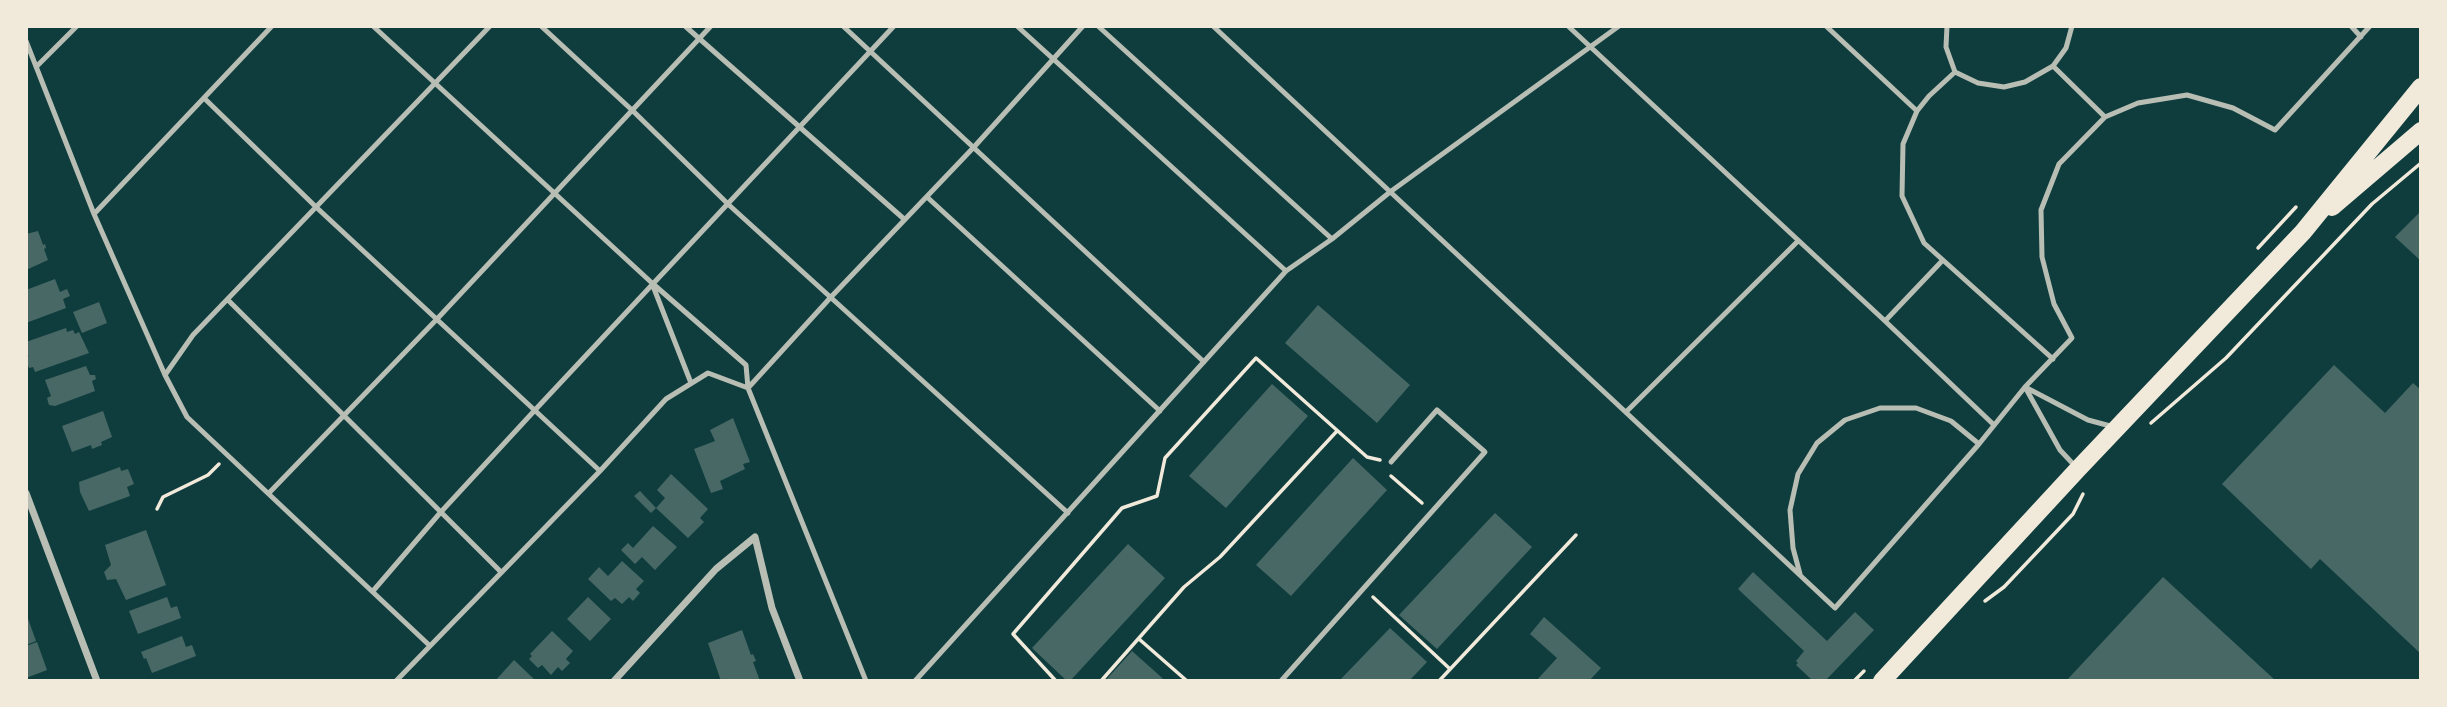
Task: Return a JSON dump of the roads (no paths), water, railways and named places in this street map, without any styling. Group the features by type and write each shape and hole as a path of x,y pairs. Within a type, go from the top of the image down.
{"main road":[{"path":"1882,681 2303,232 2421,87"},
{"path":"2303,232 2421,131"}],"street":[{"path":"26,493 97,681"},
{"path":"614,681 716,569 755,537 772,608 800,681"}],"lane":[{"path":"36,67 77,26"},
{"path":"94,214 272,26"},
{"path":"373,26 652,284 746,365 748,388 866,681"},
{"path":"165,375 193,335 490,26"},
{"path":"541,26 729,205 1068,513"},
{"path":"685,26 904,219"},
{"path":"269,493 437,319 710,26"},
{"path":"843,26 1204,362"},
{"path":"373,591 534,410 894,26"},
{"path":"1017,26 1286,271"},
{"path":"748,388 974,147 1083,26"},
{"path":"1098,26 1332,239"},
{"path":"1213,26 1835,608 1979,444 2025,387 2072,338 2054,304 2042,257 2041,210 2059,164 2105,117 2138,103 2186,95 2233,108 2276,130 2370,26"},
{"path":"1568,26 1994,425"},
{"path":"915,681 1286,271 1619,26"},
{"path":"1826,26 1917,111"},
{"path":"1947,26 1946,47 1955,72 1978,83 2004,87 2025,82 2053,66 2066,48 2072,26"},
{"path":"2351,26 2361,37"},
{"path":"26,41 94,214 165,375 187,417 429,645"},
{"path":"2053,66 2105,117"},
{"path":"1955,72 1917,111 1903,144 1902,196 1924,243 2053,359"},
{"path":"204,98 316,207 600,471"},
{"path":"927,197 1160,411"},
{"path":"1626,412 1798,241"},
{"path":"1885,321 1941,261"},
{"path":"652,284 691,383"},
{"path":"228,300 501,572"},
{"path":"396,681 600,471 666,399 708,373 748,388"},
{"path":"2025,387 2088,420 2117,428"},
{"path":"2025,387 2060,450 2078,470"},
{"path":"1801,577 1793,548 1790,510 1798,474 1816,443 1845,420 1880,408 1916,408 1951,421 1979,444"},
{"path":"1281,681 1485,452 1437,410 1391,462"}]}
